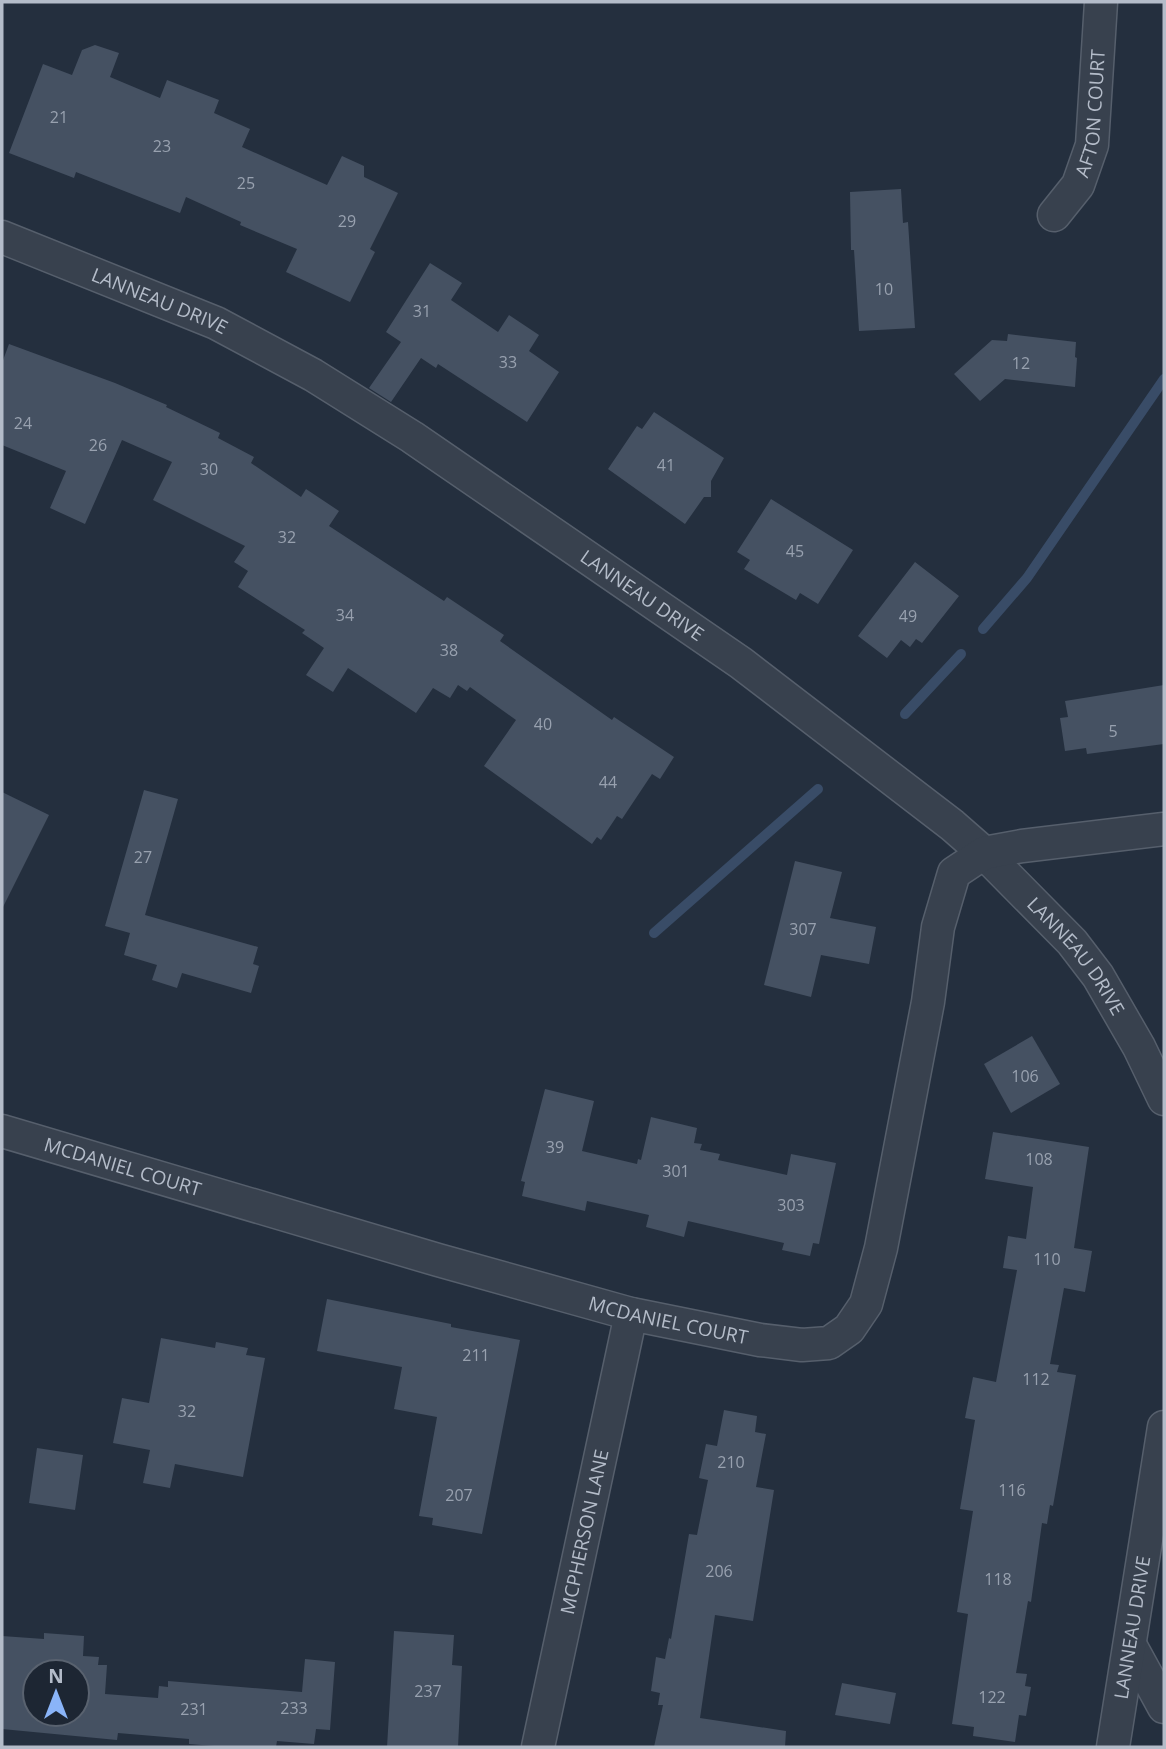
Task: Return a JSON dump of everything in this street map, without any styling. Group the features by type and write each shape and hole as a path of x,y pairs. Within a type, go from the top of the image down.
{"street":[{"name":"AFTON COURT","path":"1055,215 1078,185 1092,145 1101,2"},
{"name":"LANNEAU DRIVE","path":"2,237 216,323 313,375 412,438 740,663 952,825 984,853 1072,942 1098,976 1139,1047 1164,1099"},
{"path":"984,853 1164,829"},
{"name":"MCDANIEL COURT","path":"2,1131 631,1314 760,1340 802,1345 829,1343 849,1329 866,1304 881,1248 928,1002 939,927 954,873 984,853"},
{"name":"MCPHERSON LANE","path":"538,1747 631,1314"},
{"name":"LANNEAU DRIVE","path":"1113,1747 1164,1427"},
{"path":"1130,1645 1164,1707"}],"building":[{"path":"95,45 119,53 110,77 160,98 167,80 219,100 214,113 250,129 242,147 327,185 342,156 364,166 364,177 398,193 370,249 375,252 350,302 286,272 297,249 240,225 241,222 186,197 180,213 76,172 74,178 9,153 43,64 72,75 82,50"},
{"path":"901,189 903,223 908,222 915,328 859,331 854,250 851,250 850,192"},
{"path":"430,263 462,283 451,300 498,332 509,315 539,335 529,351 559,372 527,422 438,364 436,368 421,358 391,402 369,388 401,342 386,332"},
{"path":"1008,334 1076,342 1075,387 1005,379 980,401 954,374 992,340 1007,341"},
{"path":"9,344 167,405 166,407 220,433 218,438 254,457 251,463 301,497 306,489 339,511 329,526 444,601 447,597 504,635 500,641 612,720 614,717 674,757 660,779 652,774 622,819 617,816 601,840 597,837 592,844 484,766 516,720 470,687 467,691 458,685 450,698 433,688 416,713 348,668 333,692 306,675 324,648 302,633 305,630 238,587 248,571 234,562 245,546 153,500 172,462 122,440 85,524 50,508 66,471 2,445 2,363"},
{"path":"654,412 724,458 711,481 711,497 704,497 685,524 608,469 637,426 642,429"},
{"path":"771,499 853,550 818,604 800,593 796,600 744,569 750,560 737,552"},
{"path":"915,562 959,596 922,643 916,639 910,647 901,640 887,658 858,636"},
{"path":"1164,685 1164,744 1087,754 1086,748 1065,751 1060,718 1068,717 1065,701"},
{"path":"144,790 178,799 145,915 258,947 253,964 259,966 251,993 182,973 177,988 152,980 157,965 124,955 130,933 105,926"},
{"path":"2,792 49,815 2,909"},
{"path":"795,861 842,872 830,918 876,927 869,964 821,955 811,997 764,985"},
{"path":"1032,1036 1060,1084 1011,1113 984,1064"},
{"path":"545,1089 594,1101 582,1151 637,1164 638,1159 641,1160 651,1117 697,1128 694,1143 702,1144 700,1150 720,1154 718,1160 787,1175 791,1154 836,1163 819,1244 813,1243 810,1256 782,1250 784,1243 688,1221 684,1237 646,1227 649,1215 587,1201 585,1211 522,1196 525,1182 521,1181"},
{"path":"993,1132 1089,1147 1074,1248 1092,1251 1085,1292 1064,1288 1050,1364 1059,1365 1057,1372 1076,1375 1053,1506 1050,1505 1047,1524 1042,1523 1031,1602 1028,1601 1016,1673 1027,1674 1025,1686 1031,1687 1026,1716 1019,1715 1015,1742 973,1736 974,1727 952,1724 968,1614 957,1612 973,1511 960,1509 975,1420 965,1418 973,1377 996,1382 1017,1270 1003,1268 1008,1236 1026,1239 1033,1187 985,1179"},
{"path":"327,1299 520,1340 482,1534 432,1525 433,1518 419,1516 437,1417 394,1409 402,1367 317,1351"},
{"path":"161,1338 215,1348 216,1342 248,1348 246,1355 265,1358 243,1477 175,1464 170,1488 143,1483 150,1450 113,1443 122,1398 149,1403"},
{"path":"724,1410 757,1416 755,1432 766,1434 756,1487 774,1490 753,1621 715,1615 700,1718 786,1731 785,1747 654,1747 663,1705 658,1705 660,1693 651,1691 656,1657 665,1659 669,1638 671,1639 689,1534 697,1535 708,1480 699,1478 706,1444 717,1446"},
{"path":"37,1448 83,1455 75,1510 29,1503"},
{"path":"394,1631 454,1635 452,1665 462,1666 458,1747 387,1747"},
{"path":"44,1633 84,1636 83,1656 99,1657 98,1665 107,1665 105,1694 158,1698 159,1686 168,1687 168,1681 302,1692 305,1659 335,1662 330,1730 316,1729 314,1744 277,1741 276,1747 226,1747 189,1744 189,1739 118,1733 117,1740 2,1729 2,1636 44,1639"},
{"path":"842,1683 896,1693 890,1724 835,1715"}],"waterway":[{"path":"983,629 1027,578 1164,379"},
{"path":"905,714 961,654"},
{"path":"654,933 818,789"}]}
